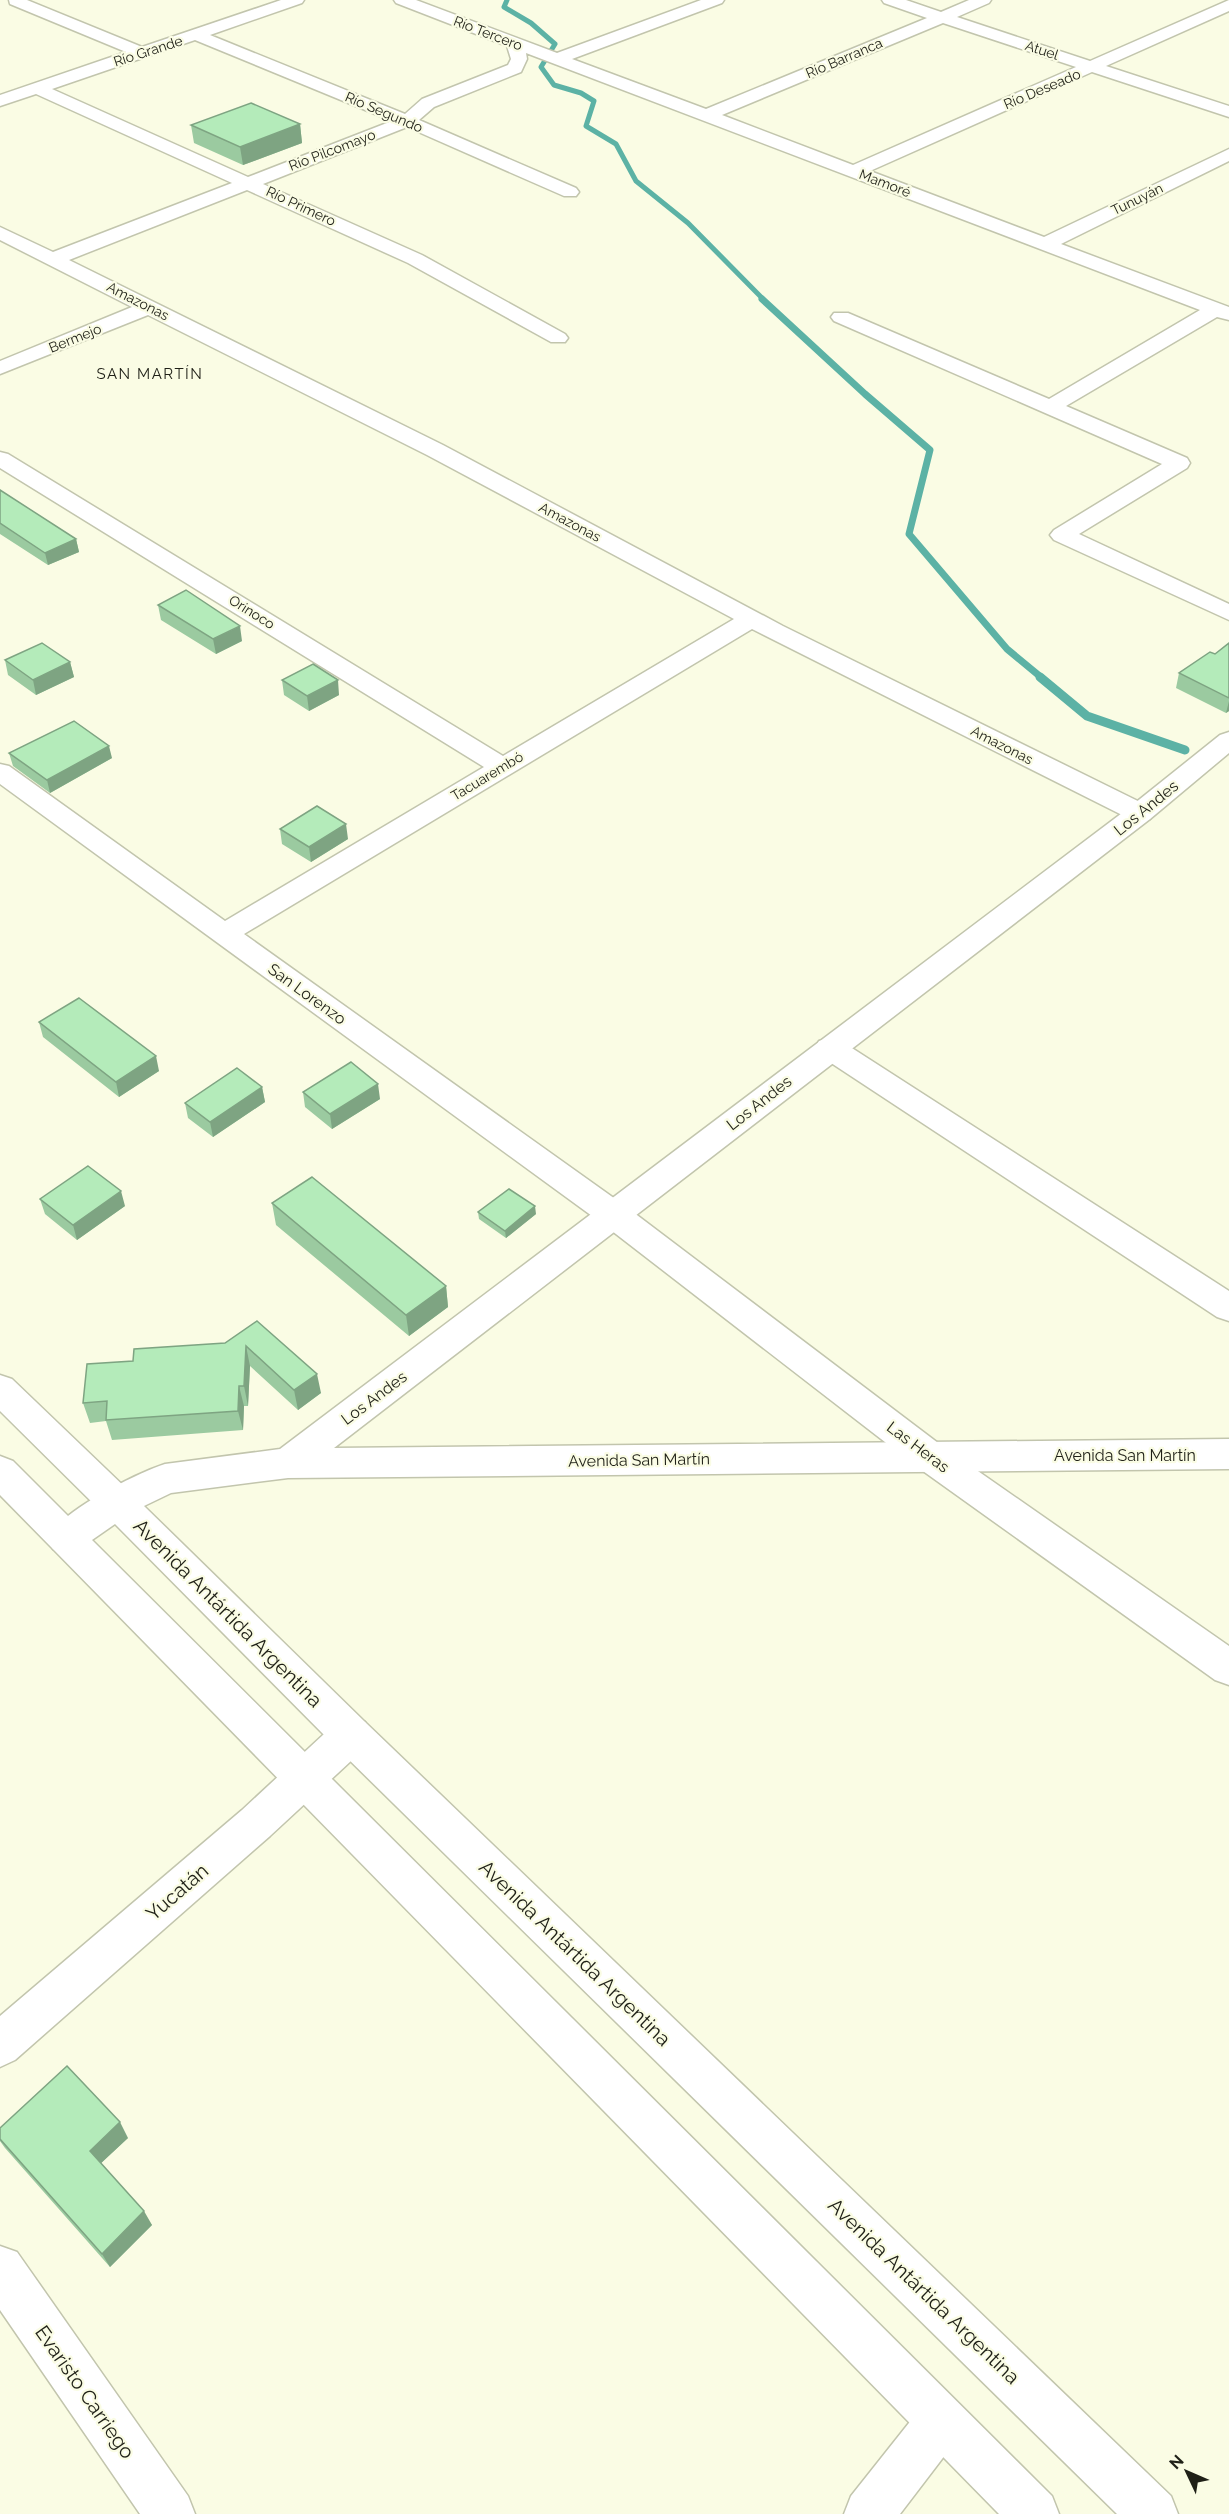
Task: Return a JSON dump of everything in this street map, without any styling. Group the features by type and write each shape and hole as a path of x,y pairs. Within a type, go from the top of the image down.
{"street":[{"name":"Río Grande","path":"0,101 296,0"},
{"name":"Río Tercero","path":"402,0 549,56"},
{"path":"549,56 716,0"},
{"name":"Atuel","path":"890,0 1229,112"},
{"name":"Río Barranca","path":"705,116 983,0"},
{"path":"16,1 142,53"},
{"name":"Río Deseado","path":"855,171 1093,67 1229,4"},
{"name":"Río Segundo","path":"197,35 407,121 570,192"},
{"name":"Río Pilcomayo","path":"53,259 407,121 428,103 514,68 519,58 515,43"},
{"name":"Mamoré","path":"549,56 1222,312"},
{"name":"Río Primero","path":"36,88 414,259 558,338"},
{"name":"Tunuyán","path":"1045,244 1229,154"},
{"name":"Amazonas","path":"0,233 435,450 751,619 1140,813"},
{"name":"Bermejo","path":"0,368 149,307"},
{"path":"1050,407 1222,312"},
{"path":"841,317 1179,463 1062,535 1229,613"},
{"name":"Orinoco","path":"0,459 503,767"},
{"name":"Tacuarembó","path":"224,934 751,619"},
{"name":"Los Andes","path":"288,1463 1140,813 1229,740"},
{"name":"San Lorenzo","path":"3,778 614,1215"},
{"path":"831,1048 1229,1308"},
{"name":"Las Heras","path":"614,1215 929,1456 1229,1668"},
{"name":"Avenida Antártida Argentina","path":"0,1389 351,1735 1153,2514"},
{"name":"Avenida San Martín","path":"66,1538 117,1503 165,1479 288,1463 1229,1454"},
{"path":"0,1471 1034,2514"},
{"name":"Yucatán","path":"0,2045 248,1831 351,1735"},
{"name":"Evaristo Carriego","path":"0,2269 170,2514"},
{"path":"869,2514 941,2421"}],"building":[{"path":"251,103 300,124 240,147 191,125"},
{"path":"0,490 76,539 45,553 0,523"},
{"path":"186,590 240,626 213,639 158,605"},
{"path":"42,643 70,662 33,680 5,660"},
{"path":"1229,643 1229,698 1179,673 1210,652 1215,654"},
{"path":"313,664 338,680 307,696 282,680"},
{"path":"74,721 109,746 47,780 9,753"},
{"path":"317,806 346,824 309,847 280,829"},
{"path":"79,998 156,1056 116,1082 39,1022"},
{"path":"351,1062 378,1084 330,1114 303,1092"},
{"path":"237,1068 262,1087 210,1122 185,1103"},
{"path":"88,1166 121,1191 73,1225 40,1199"},
{"path":"312,1177 446,1286 406,1315 272,1203"},
{"path":"509,1189 535,1206 505,1231 478,1212"},
{"path":"257,1321 317,1374 294,1390 246,1346 244,1386 239,1386 238,1411 106,1420 107,1401 83,1403 87,1364 133,1361 134,1349 225,1343"},
{"path":"67,2066 120,2122 90,2151 144,2211 102,2254 0,2139 0,2128"}],"waterway":[{"path":"507,0 504,7 531,23 555,44 541,67 554,85 581,93 594,101 586,126 616,144 636,181 688,223 764,300"},
{"path":"762,299 865,394 930,450 909,534 1007,649 1042,678"},
{"path":"1040,677 1087,716 1185,750"}],"district":[{"name":"SAN MARTÍN","path":"150,374"}]}
